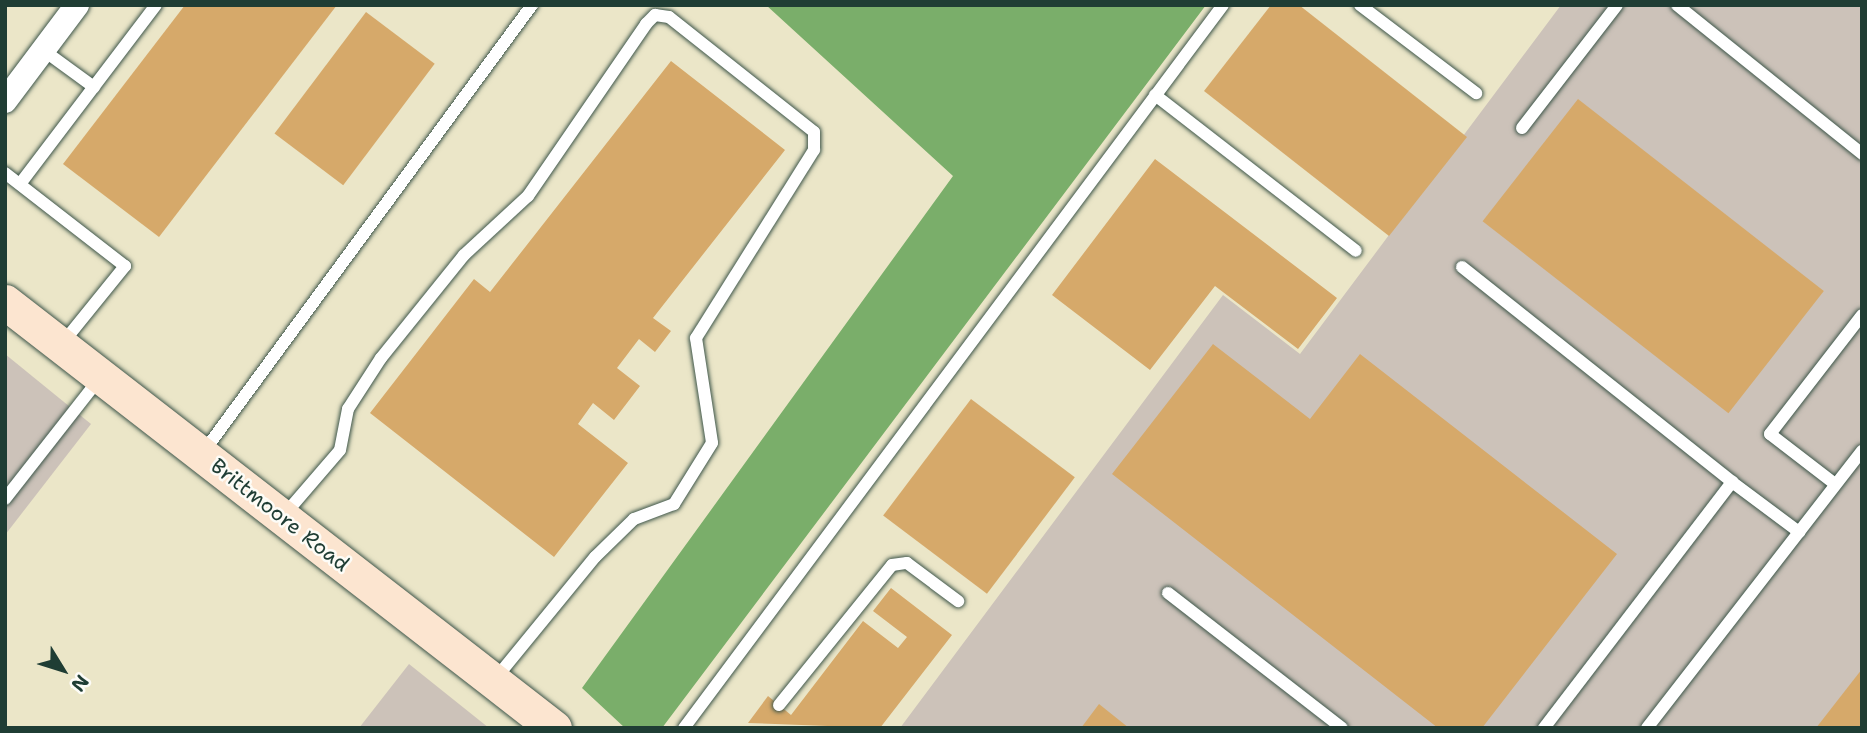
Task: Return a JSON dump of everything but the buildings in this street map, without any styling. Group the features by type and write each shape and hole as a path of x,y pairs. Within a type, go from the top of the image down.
{"main road":[{"name":"Brittmoore Road","path":"5,302 554,728"}],"street":[{"path":"5,101 77,5"}],"lane":[{"path":"20,184 156,5"},
{"path":"202,454 532,5"},
{"path":"684,728 1223,5"},
{"path":"1360,5 1475,93"},
{"path":"1522,128 1617,5"},
{"path":"1677,5 1862,153"},
{"path":"282,517 340,450 348,409 381,358 464,255 528,196 646,24 655,15 669,17 814,132 814,150 696,338 712,443 674,504 634,519 595,557 494,681"},
{"path":"43,51 94,87"},
{"path":"1155,95 1356,251"},
{"path":"5,173 125,266 60,345"},
{"path":"1462,267 1732,482 1799,532"},
{"path":"1836,484 1770,434 1862,315"},
{"path":"5,499 102,376"},
{"path":"1647,728 1862,450"},
{"path":"1544,728 1732,482"},
{"path":"779,705 892,565 907,563 958,601"},
{"path":"1168,593 1342,728"}],"shaded area":[{"path":"1561,5 1862,5 1862,728 900,728 1223,295 1300,354"},
{"path":"5,354 91,424 5,535"},
{"path":"409,664 489,728 359,728"}],"green space":[{"path":"766,5 1206,5 662,728 625,728 582,688 953,176"}]}
